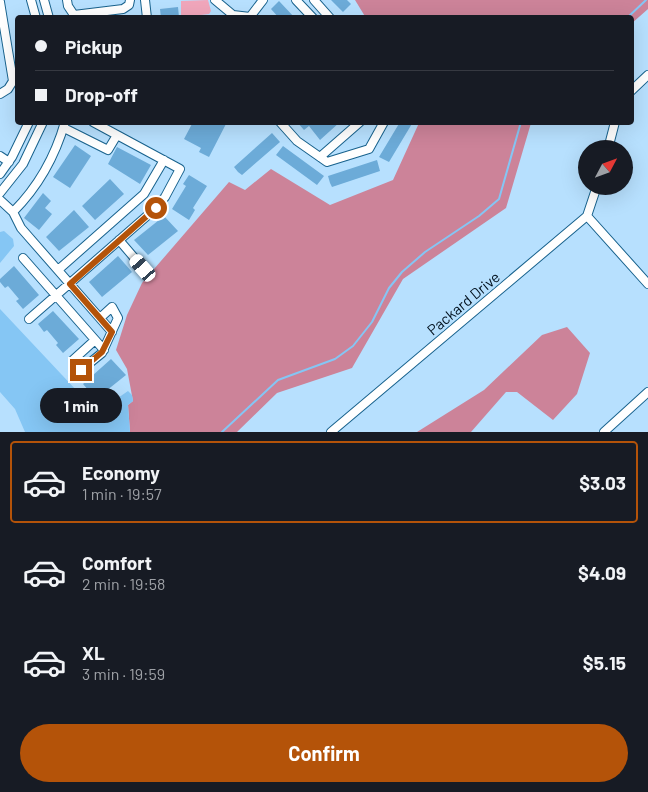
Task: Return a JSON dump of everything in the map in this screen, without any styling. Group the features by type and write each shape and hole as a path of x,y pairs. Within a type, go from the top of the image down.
{"street":[{"path":"31,0 35,15"},
{"path":"44,0 48,15"},
{"path":"67,0 68,6 74,15 124,9 129,5 130,0"},
{"path":"145,0 147,15"},
{"path":"216,0 233,14 239,15"},
{"path":"252,15 263,0"},
{"path":"296,0 310,15"},
{"path":"314,0 327,15"},
{"path":"0,2 13,48 13,81 0,94"},
{"path":"634,87 648,74"},
{"path":"0,174 27,125"},
{"path":"0,193 23,164 42,125"},
{"path":"12,212 31,192 43,175 53,157 64,125 108,150 116,135"},
{"path":"29,318 70,284 165,197 180,168 98,125"},
{"path":"283,125 297,141 327,162 369,149 382,125"},
{"path":"320,157 357,125"},
{"path":"611,140 615,125"},
{"path":"0,156 8,162"},
{"path":"58,270 144,194 164,160"},
{"path":"594,195 587,216 648,284"},
{"path":"0,200 12,212 21,228 112,332"},
{"name":"Packard Drive","path":"331,432 587,216"},
{"path":"119,240 143,268"},
{"path":"23,258 104,350"},
{"path":"95,340 73,360 81,370 104,350 118,318 112,307 100,318"},
{"path":"604,432 648,392"}],"shaded area":[{"path":"208,0 211,11 209,14 181,15 181,1"},
{"path":"355,0 648,0 648,9 634,21 634,15 364,15"},
{"path":"418,125 530,125 506,208 403,279 352,368 277,393 237,432 130,432 128,405 133,401 127,369 116,350 127,315 142,283 229,182 245,190 271,169 330,205 393,180"},
{"path":"567,327 590,353 577,394 553,420 517,392 506,392 471,432 417,432 484,390 542,335"}],"water":[{"path":"4,231 13,239 14,246 0,263 0,232"},
{"path":"0,309 93,408 102,409 128,391 132,395 133,401 128,405 130,432 25,432 15,409 0,392"}],"building":[{"path":"331,0 347,0 351,4 343,12"},
{"path":"279,1 292,15 276,15 271,9"},
{"path":"178,7 179,15 161,15 160,9"},
{"path":"191,125 225,125 209,157 199,152 201,148 184,139"},
{"path":"300,125 337,125 320,140 309,126 304,130"},
{"path":"398,125 411,125 389,162 379,157"},
{"path":"272,133 280,142 242,175 238,172 234,167"},
{"path":"75,145 91,156 70,188 53,177"},
{"path":"283,146 324,176 317,185 276,155"},
{"path":"117,147 151,165 140,184 108,164"},
{"path":"377,160 380,171 332,187 328,176"},
{"path":"189,175 207,186 193,208 195,210 189,220 172,209 186,186 183,184"},
{"path":"110,179 124,194 95,220 82,206"},
{"path":"43,193 51,201 45,208 52,214 39,230 24,218"},
{"path":"74,210 89,227 59,251 46,237"},
{"path":"164,216 178,231 148,255 134,240"},
{"path":"118,256 132,272 102,297 89,282"},
{"path":"14,266 39,295 23,309 16,301 19,299 8,286 5,288 0,282 0,279"},
{"path":"53,311 79,339 63,353 56,345 58,343 47,330 44,332 38,324"},
{"path":"111,359 126,375 96,399 83,384"}],"waterway":[{"path":"630,15 646,0"},
{"path":"222,432 278,380 335,359 353,346 372,322 389,288 402,272 425,252 479,216 499,199 520,125"}],"route":[{"path":"81,370 102,352 112,332 70,284 156,208"}]}
